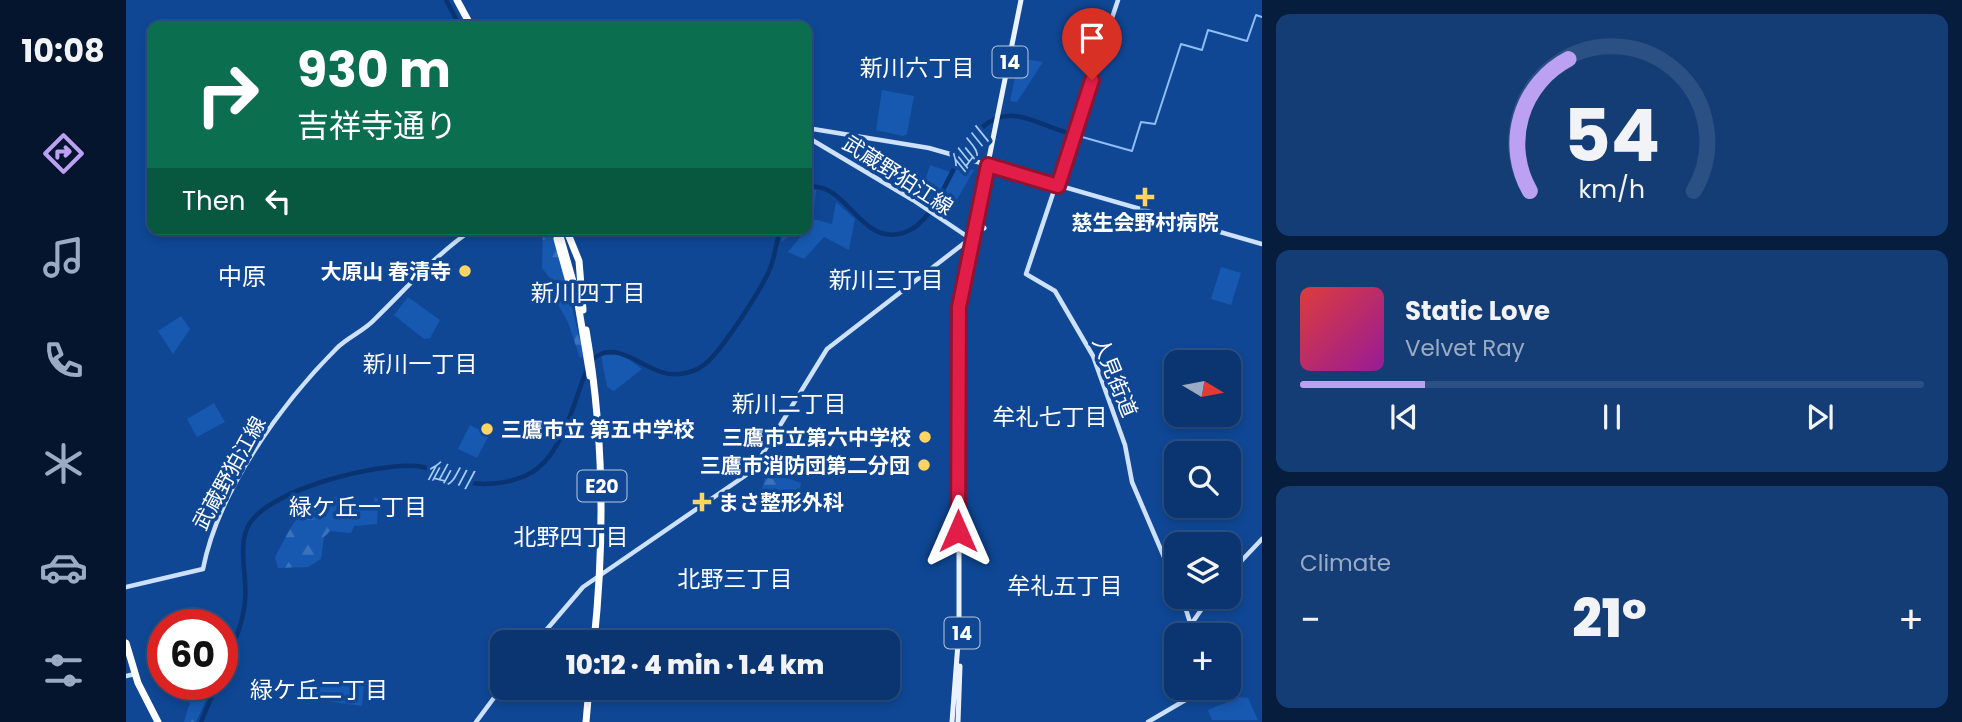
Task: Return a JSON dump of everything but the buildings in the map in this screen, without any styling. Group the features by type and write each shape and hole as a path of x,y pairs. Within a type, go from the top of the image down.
{"highway":[{"path":"454,0 465,21"},
{"name":"E20","path":"562,235 576,269 580,319 596,395 602,478 601,558 594,630"},
{"name":"E20","path":"564,235 579,261 594,412 598,520 593,630"},
{"path":"126,643 131,675"},
{"path":"126,653 131,675 157,722"},
{"path":"584,722 587,700"}],"main road":[{"name":"14","path":"952,722 959,630 958,327 1023,0"},
{"name":"人見街道","path":"1118,0 1058,186 1026,274 1055,291 1093,356 1125,445 1135,489 1164,556"},
{"name":"武蔵野狛江線","path":"812,129 926,147 1262,244"},
{"name":"武蔵野狛江線","path":"812,140 974,237"},
{"name":"14","path":"958,722 962,634 961,328 974,237 981,226 989,165"},
{"name":"武蔵野狛江線","path":"126,587 203,569 209,541 235,487 265,436 293,397 340,345 373,322 428,263 465,235"},
{"path":"545,630 563,606 583,587 752,471 827,349 974,237"},
{"path":"1241,561 1262,539"},
{"path":"476,722 492,700"},
{"path":"1148,722 1185,700"}],"green space":[{"path":"1019,58 1043,62 1017,102 1010,101"},
{"path":"882,90 914,96 907,134 903,136 876,130"},
{"path":"956,162 974,170 945,220 907,193 911,173 926,178 930,165 950,172"},
{"path":"812,190 816,190 813,219 832,224 836,202 855,219 849,250 824,237 804,259 788,252 802,235 812,235"},
{"path":"543,235 554,235 584,356 580,358 568,322 549,289 553,282 542,268"},
{"path":"1221,267 1241,273 1231,305 1211,299"},
{"path":"408,297 440,320 430,338 424,339 394,315"},
{"path":"181,316 190,329 173,354 158,331"},
{"path":"601,355 623,355 642,369 614,391 607,387"},
{"path":"214,403 225,422 197,437 187,419"},
{"path":"470,425 489,435 477,458 458,449"},
{"path":"767,471 801,483 797,503 759,499"},
{"path":"342,496 348,508 372,508 375,497 378,499 377,524 354,526 351,533 330,531 324,537 321,559 308,567 278,568 275,557 299,516 316,503"},
{"path":"343,682 364,685 362,706 319,700 306,689"},
{"path":"1241,697 1248,698 1258,720 1212,720 1208,710 1227,702 1226,700 1229,702 1241,700"},
{"path":"191,700 206,700 196,722 184,722"}],"waterway":[{"path":"446,0 457,21"},
{"name":"仙川","path":"1075,135 1132,151 1141,122 1155,124 1181,44 1202,50 1208,30 1247,41 1256,15 1262,17"},
{"name":"仙川","path":"812,187 833,193 875,230 888,234 903,233 918,224 931,210 964,151 976,134 990,122 1015,116 1074,134"},
{"name":"仙川","path":"591,361 601,354 612,352 623,354 668,374 686,373 702,366 731,333 760,288 771,266 779,235"},
{"name":"仙川","path":"238,631 246,592 244,541 250,523 262,510 280,499 327,480 399,466 417,466 475,483 504,482 523,477 538,468 555,448 568,422 587,369"},
{"name":"仙川","path":"201,722 210,700"}],"place":[{"name":"慈生会野村病院","path":"1145,197"},
{"name":"大原山 春清寺","path":"465,271"},
{"name":"三鷹市立 第五中学校","path":"487,429"},
{"name":"三鷹市立第六中学校","path":"925,437"},
{"name":"三鷹市消防団第二分団","path":"924,465"},
{"name":"まさ整形外科","path":"702,502"}],"district":[{"name":"新川六丁目","path":"917,68"},
{"name":"中原","path":"242,276"},
{"name":"新川三丁目","path":"886,280"},
{"name":"新川四丁目","path":"588,293"},
{"name":"新川一丁目","path":"420,364"},
{"name":"新川二丁目","path":"789,404"},
{"name":"牟礼七丁目","path":"1050,417"},
{"name":"緑ケ丘一丁目","path":"358,507"},
{"name":"北野四丁目","path":"571,537"},
{"name":"北野三丁目","path":"735,579"},
{"name":"牟礼五丁目","path":"1065,586"},
{"name":"緑ケ丘二丁目","path":"319,690"}],"route":[{"path":"958,531 959,307 988,165 1058,186 1092,80"}]}
